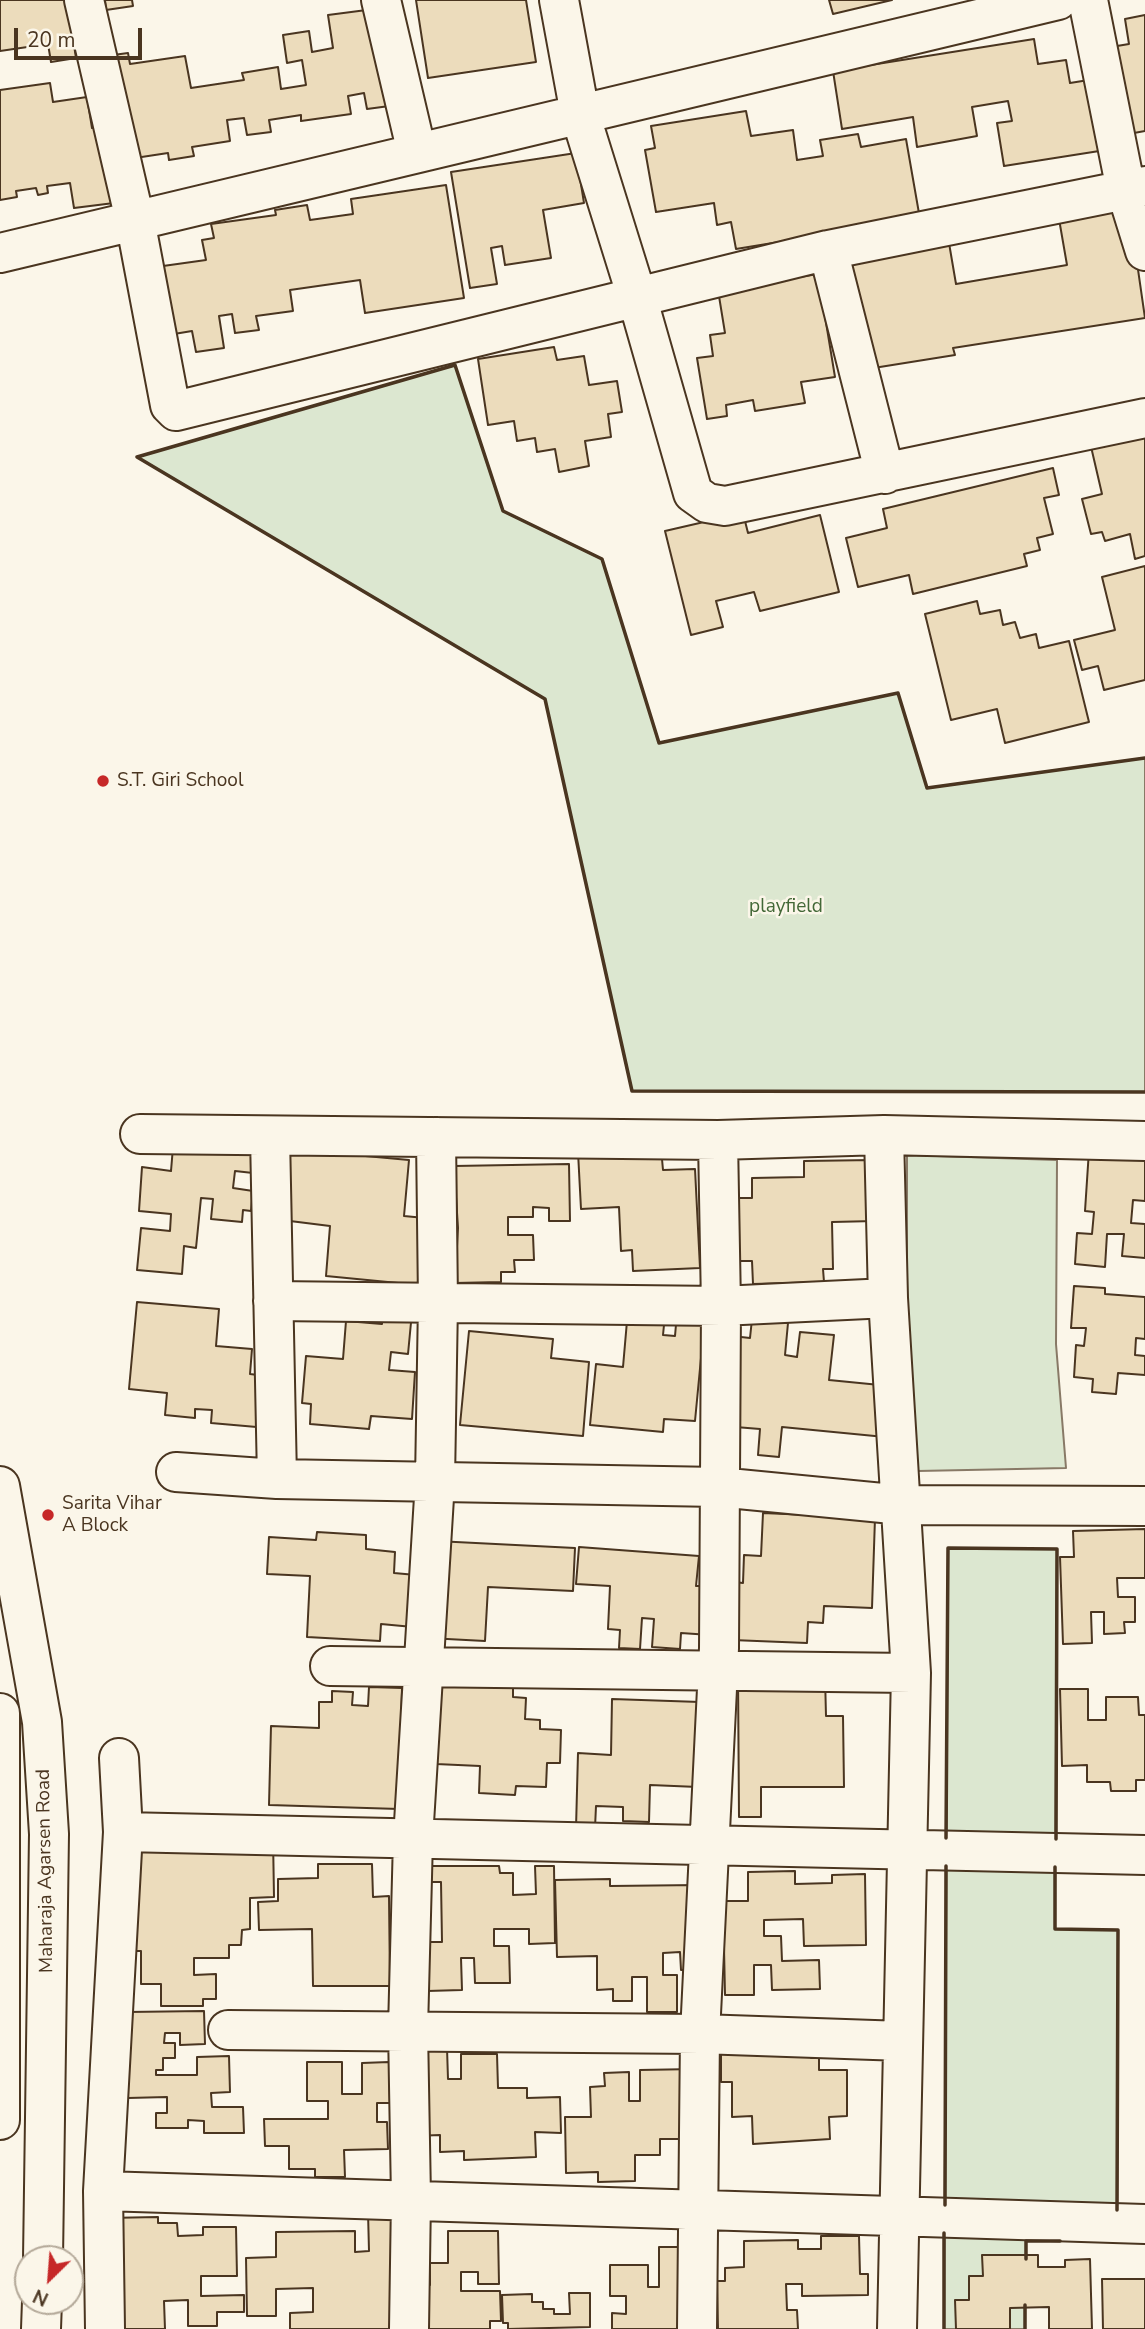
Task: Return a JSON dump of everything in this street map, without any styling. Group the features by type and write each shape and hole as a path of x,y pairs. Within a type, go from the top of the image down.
{"street":[{"path":"84,0 135,220 170,405 176,411 828,250 1136,188"},
{"path":"381,0 418,153"},
{"path":"559,0 580,114 637,297 693,493 707,503 725,506 1145,418"},
{"path":"0,253 1058,0"},
{"path":"1088,0 1136,188 1145,251"},
{"path":"828,250 885,474"},
{"path":"140,1134 718,1140 884,1135 1145,1141"},
{"path":"884,1135 888,1298 903,1505 911,1673 897,2329"},
{"path":"270,1136 277,1479"},
{"path":"410,2329 408,2029 413,1839 435,1481 438,1302 436,1137"},
{"path":"697,2329 700,2034 717,1673 721,1306 718,1140"},
{"path":"273,1301 721,1306 888,1298"},
{"path":"176,1472 277,1479 718,1487 903,1505 1145,1506"},
{"name":"Maharaja Agarsen Road","path":"0,1486 42,1722 50,1835 43,2245"},
{"path":"330,1666 424,1665 717,1673 911,1673"},
{"path":"0,2120 0,1719 42,1722"},
{"path":"105,2329 103,2191 123,1832 119,1758"},
{"path":"123,1832 1145,1855"},
{"path":"228,2030 408,2029 903,2041"},
{"path":"103,2191 411,2198 899,2218 1145,2224"}],"green space":[{"name":"playfield","path":"455,365 503,511 602,559 659,743 898,693 927,788 1145,758 1145,1092 632,1091 545,699 137,457"},
{"path":"907,1155 1057,1160 1056,1344 1066,1468 918,1471 907,1347"},
{"path":"948,1548 1057,1549 1055,1929 1118,1930 1117,2241 1026,2241 1025,2329 944,2329"}],"building":[{"path":"0,0 67,0 76,58 51,62 48,44 0,51"},
{"path":"105,0 132,0 133,6 106,10"},
{"path":"416,0 526,0 536,62 428,78"},
{"path":"829,0 892,0 833,14"},
{"path":"382,8 397,105 367,109 364,93 348,96 351,114 301,121 301,115 269,120 271,132 247,135 244,118 227,120 230,141 192,147 194,156 169,160 168,153 135,158 106,56 128,53 130,64 185,56 191,88 244,80 242,73 278,67 281,89 306,85 302,60 287,63 283,35 309,31 312,52 333,48 328,15"},
{"path":"1145,15 1145,131 1123,135 1111,47 1129,44 1125,19"},
{"path":"1034,39 1038,64 1066,60 1070,83 1101,78 1112,149 1004,166 997,123 1012,121 1008,101 972,107 977,136 917,147 913,117 842,129 833,71"},
{"path":"50,83 53,102 87,97 92,128 102,127 114,203 74,208 70,183 47,186 48,193 38,195 36,188 16,191 17,197 0,200 0,90"},
{"path":"746,111 751,136 793,130 797,160 823,156 820,140 858,134 861,147 906,139 920,219 736,249 731,222 717,225 714,203 656,212 645,150 655,148 651,126"},
{"path":"576,153 584,203 543,210 551,258 505,265 502,246 491,248 497,284 470,288 451,172"},
{"path":"446,185 464,298 365,313 360,280 290,290 293,311 256,316 259,330 235,333 232,314 219,316 224,348 196,352 192,331 162,336 163,266 206,260 202,240 214,238 211,224 276,215 275,210 307,205 310,220 353,214 351,199"},
{"path":"1129,207 1145,318 953,348 955,355 861,370 842,260 949,243 956,284 1067,265 1059,219"},
{"path":"818,274 835,377 801,382 805,403 755,411 753,400 726,405 727,416 707,419 697,358 713,356 710,335 725,333 718,290"},
{"path":"554,347 557,360 584,356 589,385 617,381 622,412 608,414 611,437 585,441 589,466 559,472 555,449 537,452 535,438 517,441 514,421 488,425 478,359"},
{"path":"1145,424 1145,556 1135,559 1130,534 1105,541 1102,532 1091,534 1082,499 1102,494 1089,438"},
{"path":"1053,468 1059,495 1044,498 1053,534 1037,538 1040,550 1024,554 1027,566 913,594 909,575 858,587 846,538 887,528 883,509"},
{"path":"743,513 748,533 820,515 839,592 760,611 754,592 716,601 723,627 691,635 665,531"},
{"path":"1145,566 1145,680 1104,690 1098,666 1082,670 1074,640 1115,630 1102,577"},
{"path":"977,601 980,614 1000,610 1003,625 1015,622 1020,638 1036,634 1039,648 1069,641 1089,722 1005,743 997,709 951,720 925,614"},
{"path":"173,1147 264,1148 262,1174 235,1171 233,1188 253,1191 251,1211 243,1210 242,1222 211,1219 213,1199 201,1198 196,1248 184,1246 182,1274 137,1270 141,1228 170,1231 171,1214 139,1211 142,1167 171,1171"},
{"path":"278,1148 409,1160 404,1216 435,1219 429,1286 326,1276 330,1226 274,1219"},
{"path":"661,1148 663,1170 695,1169 700,1268 633,1271 632,1250 621,1251 619,1207 581,1209 578,1152"},
{"path":"1089,1150 1145,1154 1145,1201 1133,1200 1131,1223 1145,1224 1145,1258 1122,1256 1124,1234 1107,1234 1105,1267 1075,1264 1077,1233 1092,1234 1094,1212 1085,1211"},
{"path":"874,1160 875,1221 832,1222 833,1269 823,1269 824,1282 753,1284 752,1261 726,1261 725,1198 752,1198 752,1178 804,1177 804,1161"},
{"path":"569,1164 570,1221 549,1221 549,1208 533,1207 533,1217 508,1217 508,1235 533,1235 534,1260 514,1260 515,1272 501,1272 501,1282 455,1283 458,1228 454,1166"},
{"path":"1074,1286 1105,1288 1105,1294 1145,1297 1145,1339 1136,1338 1135,1355 1145,1356 1145,1375 1118,1373 1116,1394 1092,1392 1093,1379 1074,1377 1076,1345 1084,1346 1086,1328 1071,1328"},
{"path":"137,1302 219,1309 216,1346 252,1349 250,1374 273,1377 268,1428 211,1423 212,1410 195,1409 195,1418 165,1415 167,1393 129,1389"},
{"path":"383,1309 412,1312 408,1354 391,1352 389,1370 415,1372 412,1419 371,1416 369,1429 310,1424 311,1404 302,1403 306,1356 343,1359 346,1321 382,1324"},
{"path":"677,1313 705,1316 695,1421 664,1419 663,1432 590,1425 596,1364 623,1367 627,1321 664,1325 663,1335 675,1336"},
{"path":"752,1319 788,1323 785,1355 797,1357 800,1332 834,1335 829,1380 890,1386 885,1437 782,1427 779,1457 758,1455 760,1429 723,1426 732,1336 750,1338"},
{"path":"469,1331 553,1339 551,1358 589,1362 583,1436 460,1425"},
{"path":"763,1513 875,1518 872,1608 824,1606 823,1623 808,1622 807,1643 732,1640 734,1582 743,1583 744,1555 761,1556"},
{"path":"1145,1529 1145,1578 1117,1578 1118,1597 1135,1597 1135,1622 1124,1622 1125,1633 1104,1634 1104,1612 1091,1612 1092,1643 1063,1644 1060,1557 1074,1557 1073,1531"},
{"path":"317,1532 366,1535 366,1549 395,1552 394,1573 416,1575 413,1627 381,1624 380,1641 307,1637 310,1576 267,1574 269,1537 316,1540"},
{"path":"436,1541 575,1548 573,1591 488,1587 485,1641 428,1638"},
{"path":"579,1547 699,1556 696,1586 713,1586 710,1635 681,1633 680,1649 652,1647 654,1619 642,1618 640,1649 619,1648 620,1630 608,1629 610,1586 576,1584"},
{"path":"825,1676 826,1716 843,1716 844,1787 761,1787 761,1817 739,1817 738,1677"},
{"path":"439,1684 513,1686 513,1697 526,1698 525,1719 540,1720 540,1729 561,1730 560,1763 547,1763 546,1787 516,1786 515,1795 479,1793 480,1766 436,1764"},
{"path":"369,1687 402,1688 399,1809 269,1805 271,1726 319,1728 319,1702 332,1702 332,1691 353,1692 352,1705 368,1706"},
{"path":"1060,1689 1088,1689 1088,1720 1106,1720 1106,1697 1138,1697 1139,1715 1145,1715 1145,1780 1136,1780 1136,1791 1111,1791 1110,1782 1087,1782 1087,1765 1062,1766"},
{"path":"612,1699 700,1702 698,1787 650,1785 649,1822 623,1821 623,1807 596,1806 595,1828 576,1828 578,1753 611,1755"},
{"path":"273,1837 274,1897 250,1898 250,1929 242,1930 241,1945 229,1945 229,1958 194,1958 194,1975 216,1974 216,1999 203,1999 203,2006 161,2006 161,1984 141,1984 141,1951 123,1951 136,1838"},
{"path":"318,1864 372,1864 373,1897 389,1896 390,1986 313,1986 312,1929 259,1930 258,1902 278,1901 278,1879 318,1878"},
{"path":"423,1866 499,1866 500,1873 513,1873 513,1895 536,1894 535,1866 554,1866 555,1943 529,1944 529,1929 494,1929 494,1946 509,1946 510,1983 475,1983 474,1958 461,1958 462,1990 427,1991 427,1942 442,1942 441,1882 423,1882"},
{"path":"795,1871 795,1884 832,1883 832,1875 865,1874 866,1945 804,1946 803,1919 764,1920 764,1936 781,1936 782,1961 819,1960 820,1989 772,1990 771,1965 754,1965 754,1995 725,1995 723,1901 748,1901 748,1872"},
{"path":"610,1879 610,1886 699,1885 701,1970 681,1970 680,1952 663,1953 663,1975 677,1975 677,2012 647,2012 647,1977 632,1977 632,2001 613,2001 613,1989 597,1990 597,1956 557,1957 555,1880"},
{"path":"204,2011 205,2044 180,2045 180,2033 165,2033 164,2043 175,2043 175,2058 163,2058 163,2070 156,2070 156,2075 197,2075 197,2057 229,2056 230,2092 211,2093 212,2107 243,2107 244,2133 204,2133 204,2121 188,2120 188,2128 156,2128 156,2113 167,2113 167,2097 128,2098 127,2012"},
{"path":"721,2039 810,2044 811,2058 819,2058 819,2070 847,2070 847,2116 829,2117 830,2139 753,2144 752,2116 732,2117 732,2082 721,2082"},
{"path":"447,2048 448,2079 461,2079 461,2054 497,2054 498,2088 527,2088 527,2098 560,2097 561,2133 535,2132 536,2157 464,2160 464,2151 440,2152 440,2135 414,2136 419,2049"},
{"path":"307,2062 342,2062 342,2094 362,2094 362,2063 389,2062 390,2103 377,2103 377,2122 387,2122 388,2149 344,2150 345,2177 315,2177 315,2169 289,2169 289,2146 265,2146 264,2119 328,2119 328,2101 307,2101"},
{"path":"695,2069 696,2139 660,2139 660,2155 635,2155 635,2181 598,2182 598,2172 566,2173 565,2117 591,2117 590,2087 605,2086 604,2073 629,2072 629,2101 640,2101 640,2070"},
{"path":"368,2212 405,2212 395,2329 290,2329 290,2313 313,2312 313,2288 276,2289 276,2316 247,2316 246,2258 276,2257 276,2232 355,2231 355,2252 369,2251"},
{"path":"158,2217 158,2223 177,2223 178,2236 203,2235 203,2227 236,2227 237,2276 201,2276 201,2296 244,2295 244,2312 217,2312 217,2326 188,2326 188,2300 164,2301 165,2329 109,2329 107,2218"},
{"path":"448,2231 498,2231 499,2284 478,2284 478,2272 461,2272 461,2291 500,2291 501,2321 490,2321 490,2329 416,2329 425,2285 430,2285 430,2263 448,2263"},
{"path":"821,2236 859,2236 860,2274 868,2274 868,2295 802,2296 802,2284 786,2284 787,2310 797,2310 798,2329 718,2329 717,2281 725,2281 725,2268 744,2267 744,2241 798,2240 798,2249 821,2249"},
{"path":"659,2247 690,2247 692,2329 612,2329 612,2313 626,2314 626,2296 610,2296 610,2265 648,2265 648,2287 659,2287"},
{"path":"982,2255 1038,2255 1038,2267 1065,2267 1065,2260 1090,2259 1092,2329 1049,2329 1049,2307 1010,2308 1010,2329 956,2329 955,2300 969,2300 969,2276 983,2276"},
{"path":"1102,2279 1145,2279 1145,2329 1103,2329"},
{"path":"569,2293 590,2293 590,2327 508,2329 508,2323 503,2323 502,2295 532,2294 532,2302 543,2302 543,2309 554,2309 554,2314 570,2314"}],"wall":[{"path":"1145,758 927,788 898,693 659,743 602,559 503,511 455,365 137,457 545,699 632,1091 1145,1092"},
{"path":"946,1838 948,1548 1057,1549 1056,1839"},
{"path":"945,2205 946,1866"},
{"path":"1055,1867 1055,1929 1118,1930 1117,2210"},
{"path":"944,2233 944,2329"},
{"path":"1026,2259 1026,2241 1060,2241"},
{"path":"1025,2305 1025,2329"}],"place":[{"name":"S.T. Giri School","path":"103,781"},
{"name":"Sarita Vihar A Block","path":"48,1515"}]}
